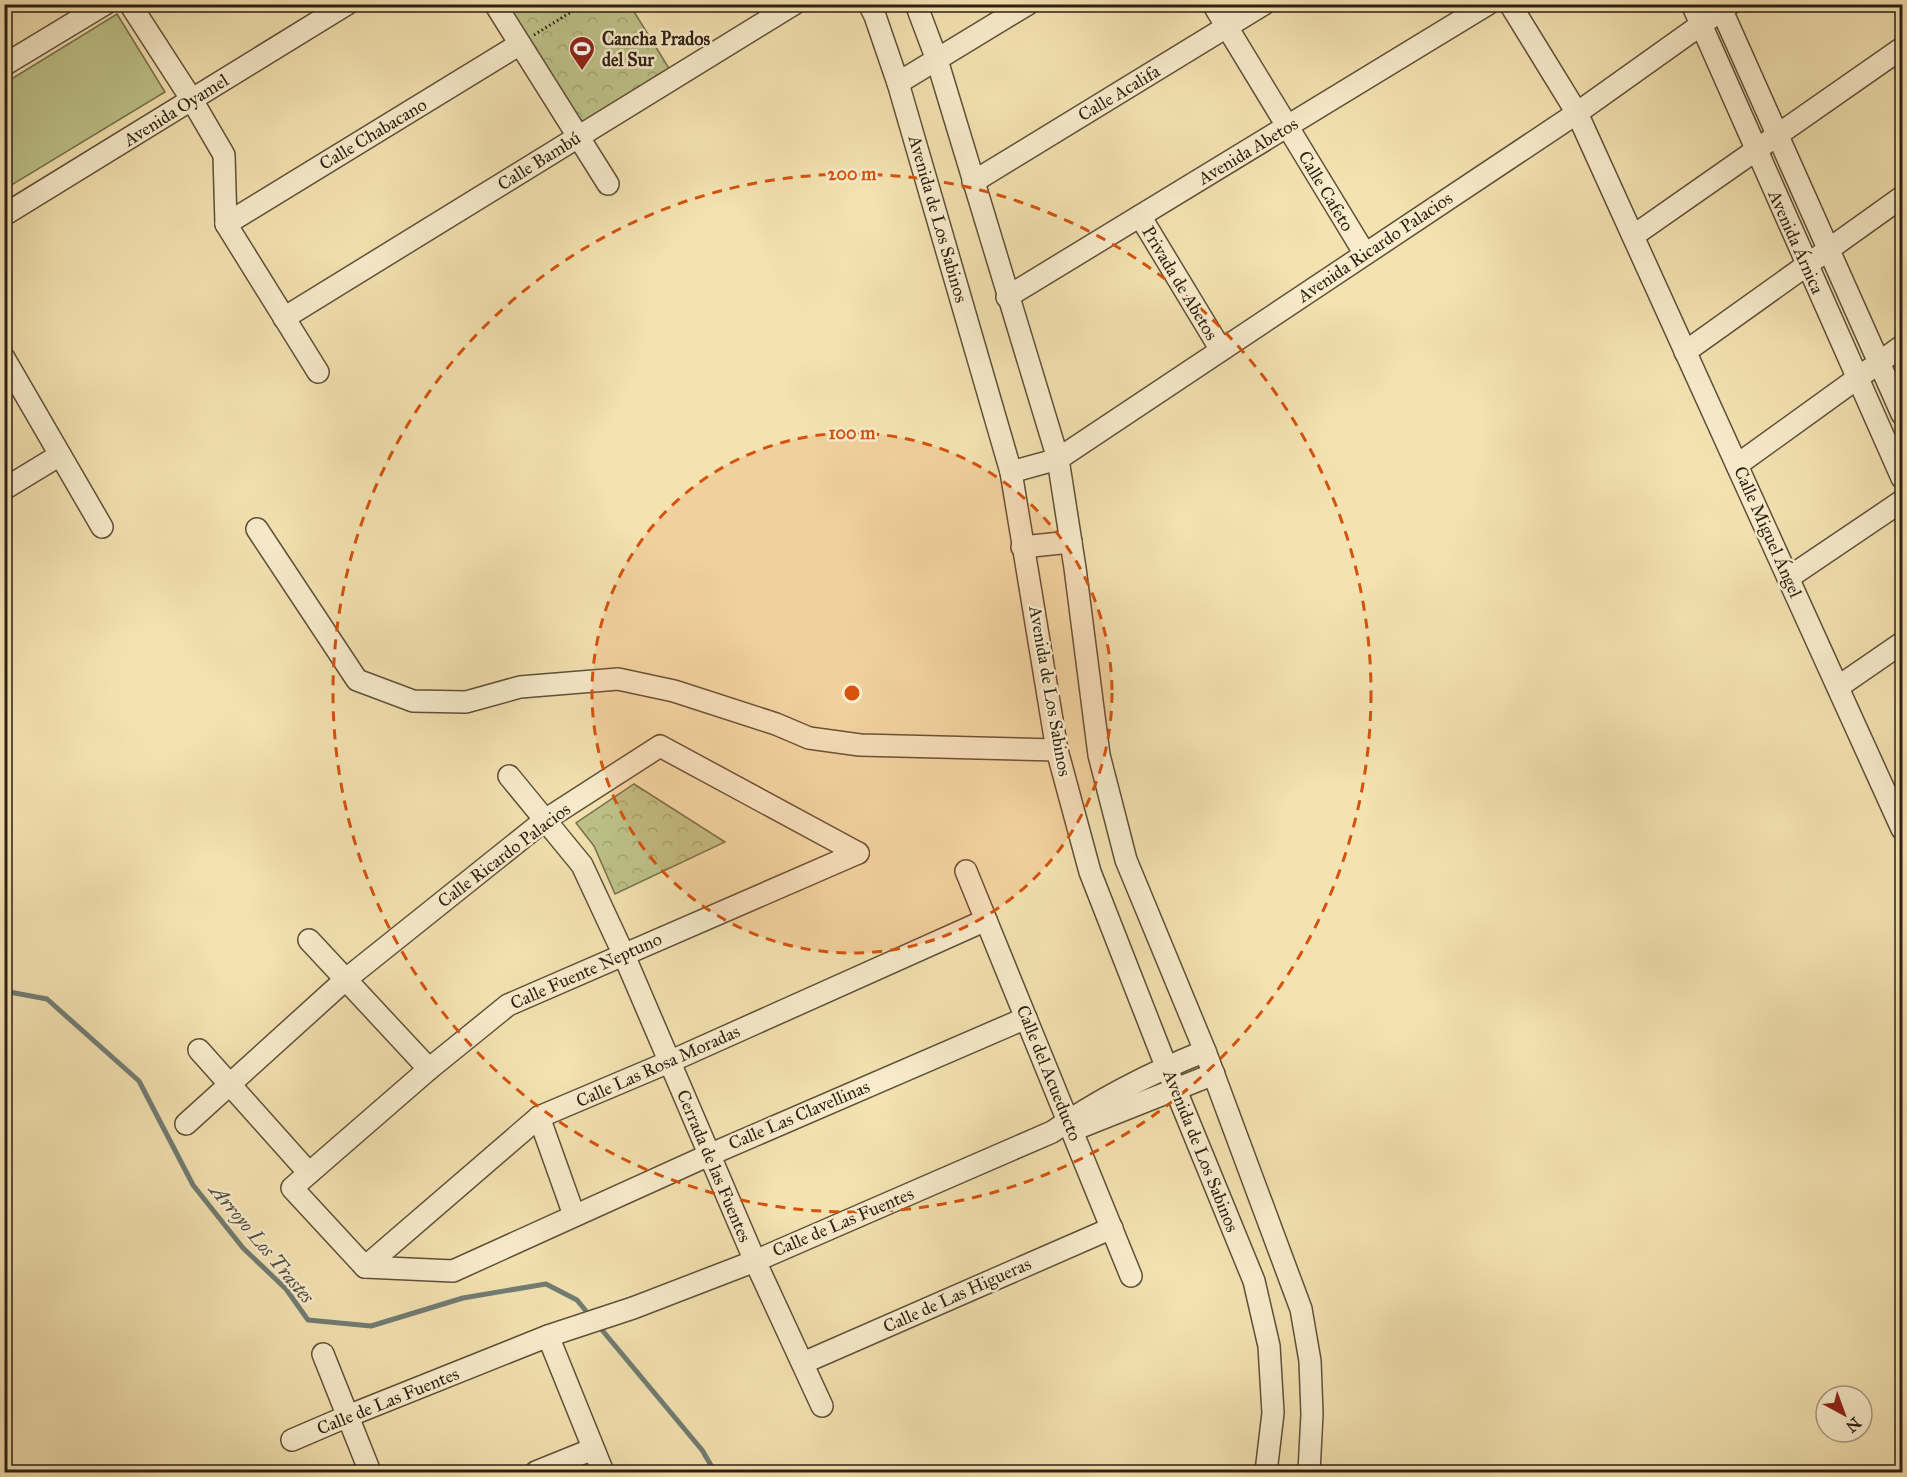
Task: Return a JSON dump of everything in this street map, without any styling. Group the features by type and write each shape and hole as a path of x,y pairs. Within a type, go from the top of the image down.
{"street":[{"path":"4,65 105,4"},
{"path":"130,4 192,100 224,155 226,224 318,372"},
{"name":"Avenida Oyamel","path":"4,215 347,4"},
{"path":"495,4 608,184"},
{"name":"Calle Bambú","path":"284,318 794,4"},
{"name":"Avenida de Los Sabinos","path":"869,4 898,83 1011,472 1057,750 1090,872 1254,1281 1269,1346 1273,1413 1266,1473"},
{"name":"Avenida de Los Sabinos","path":"916,4 937,60 1058,459 1099,755 1126,860 1214,1074 1301,1309 1310,1361 1312,1414 1310,1473"},
{"path":"898,83 1028,4"},
{"name":"Calle Cafeto","path":"1213,4 1365,254"},
{"name":"Calle Acalifa","path":"973,182 1264,4"},
{"name":"Avenida Abetos","path":"1008,297 1488,4"},
{"name":"Calle Miguel Ángel","path":"1510,4 1577,113 1838,687 1896,796 1902,829"},
{"name":"Avenida Árnica","path":"1692,4 1902,478"},
{"name":"Avenida Ricardo Palacios","path":"1011,472 1058,459 1577,113 1700,26 1723,7"},
{"name":"Avenida Árnica","path":"1723,7 1777,135 1902,414"},
{"name":"Calle Chabacano","path":"226,224 520,44"},
{"path":"1633,236 1902,48"},
{"path":"1685,352 1902,197"},
{"name":"Privada de Abetos","path":"1140,216 1221,350"},
{"path":"1737,465 1902,346"},
{"path":"4,357 102,527"},
{"path":"4,489 60,455"},
{"path":"1788,578 1902,501"},
{"path":"257,529 357,680 412,701 466,702 520,687 618,679 674,691 776,724 809,738 860,745 1057,750"},
{"path":"1022,547 1071,542"},
{"path":"1838,687 1902,643"},
{"name":"Calle Ricardo Palacios","path":"186,1124 345,980 545,820 660,746 858,853"},
{"name":"Cerrada de las Fuentes","path":"509,776 582,865 623,954 755,1261 822,1407"},
{"name":"Calle Fuente Neptuno","path":"365,1267 292,1188 429,1069 508,1005 858,853"},
{"name":"Calle del Acueducto","path":"966,871 1026,1018 1064,1128 1112,1228 1131,1276"},
{"name":"Calle Las Rosa Moradas","path":"365,1267 539,1118 986,920"},
{"path":"309,940 429,1069"},
{"name":"Calle Las Clavellinas","path":"365,1267 453,1271 709,1155 1026,1018"},
{"path":"199,1050 309,1173"},
{"path":"1064,1128 1166,1066 1205,1051"},
{"path":"1064,1128 1176,1090 1214,1074"},
{"path":"539,1118 574,1215"},
{"name":"Calle de Las Fuentes","path":"292,1440 548,1336 633,1308 755,1261 1064,1128"},
{"name":"Calle de Las Higueras","path":"803,1363 1112,1228"},
{"path":"548,1336 603,1473"},
{"path":"323,1354 370,1473"},
{"path":"536,1473 593,1449"}],"path":[{"path":"520,44 584,4"}],"green space":[{"path":"504,5 630,5 670,70 580,126"},
{"path":"117,14 165,92 5,189 5,83"},
{"path":"634,784 725,842 615,894 594,846 576,823"}],"waterway":[{"name":"Arroyo Los Trastes","path":"4,991 47,999 139,1081 193,1185 243,1248 286,1289 308,1320 371,1326 463,1298 546,1284 577,1300 591,1317"},
{"name":"Arroyo Los Trastes","path":"597,1324 702,1450 715,1472"}],"place":[{"name":"Cancha Prados del Sur","path":"582,72"}]}
